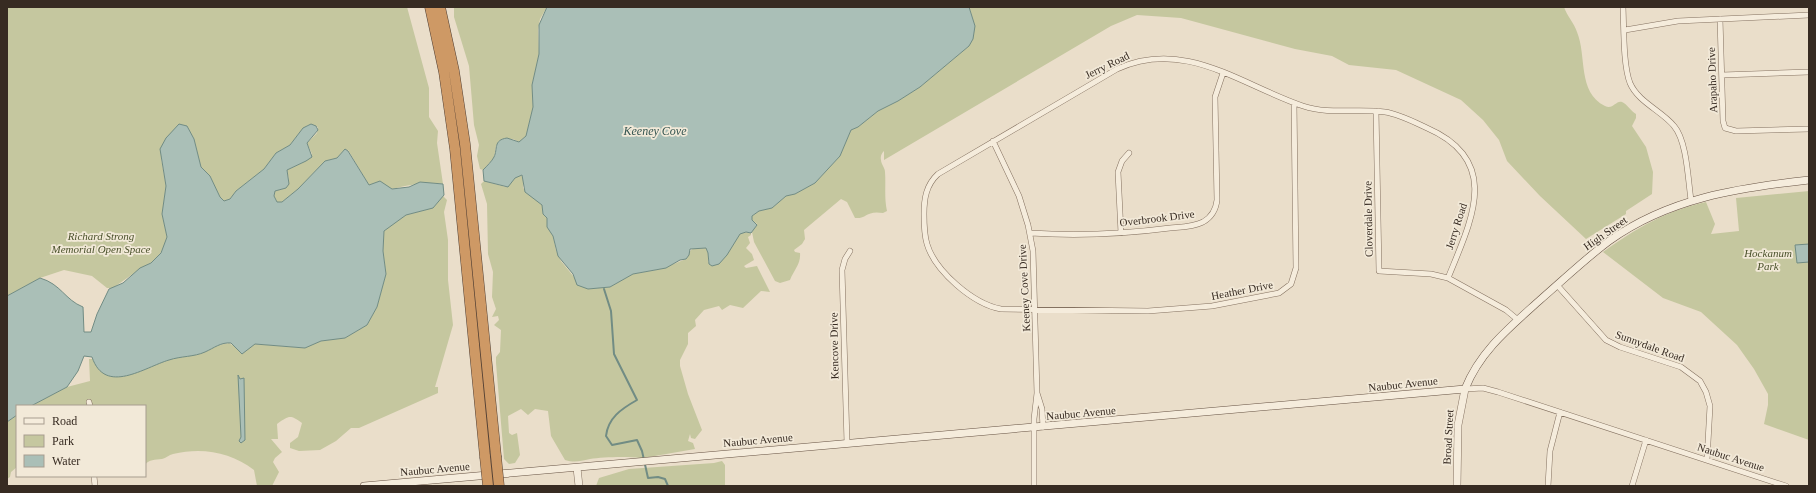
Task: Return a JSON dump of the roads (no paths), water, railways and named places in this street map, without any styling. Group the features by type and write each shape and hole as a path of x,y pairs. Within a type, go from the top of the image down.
{"highway":[{"path":"430,7 444,72 455,149 491,457 499,486"},
{"path":"440,7 454,71 465,144 491,457 488,486"}],"main road":[{"name":"High Street","path":"1465,389 1485,352 1518,320 1616,236 1653,215 1691,200 1744,188 1809,180"},
{"name":"Naubuc Avenue","path":"364,486 1465,389"},
{"name":"Broad Street","path":"1457,486 1458,425 1465,389"},
{"path":"577,468 579,486"}],"street":[{"path":"1623,7 1628,74 1631,84 1637,93 1672,124 1679,133 1683,145 1691,200"},
{"path":"1625,30 1678,20 1809,15"},
{"name":"Arapaho Drive","path":"1720,19 1724,124 1727,130 1809,129"},
{"name":"Jerry Road","path":"1036,310 1001,309 989,306 976,300 940,268 931,255 926,240 925,200 932,181 940,172 1108,73 1133,62 1160,58 1179,59 1199,63 1294,103 1325,111 1376,111 1394,114 1444,136 1457,147 1470,167 1475,188 1474,210 1448,278"},
{"path":"1722,75 1809,72"},
{"name":"Overbrook Drive","path":"1030,233 1121,233 1196,224 1205,221 1212,214 1217,198 1215,96 1223,73"},
{"name":"Heather Drive","path":"1036,310 1139,311 1184,309 1218,306 1272,296 1287,288 1295,276 1297,266 1294,103"},
{"name":"Cloverdale Drive","path":"1376,111 1379,271 1431,274 1448,278 1506,310 1518,320"},
{"name":"Keeney Cove Drive","path":"993,141 1016,186 1030,233 1034,263 1037,393 1034,428 1034,486"},
{"path":"1121,233 1118,174 1121,163 1129,153"},
{"name":"Kencove Drive","path":"847,444 842,270 845,259 850,251"},
{"name":"Sunnydale Road","path":"1557,286 1606,340 1620,347 1681,368 1700,382 1706,391 1710,404 1707,460"},
{"name":"Naubuc Avenue","path":"1465,389 1491,390 1786,486"},
{"name":"Keeney Cove Drive","path":"1037,393 1042,409 1043,427"},
{"path":"1548,486 1550,451 1560,412"},
{"path":"1632,486 1646,440"}],"water":[{"name":"Keeney Cove","path":"547,7 969,7 975,26 973,39 969,46 920,87 898,101 878,111 858,127 851,130 840,156 815,183 795,194 786,196 772,208 759,211 752,216 752,220 757,225 751,233 746,232 740,234 727,255 719,264 712,266 709,264 706,248 690,249 689,255 686,259 680,260 666,268 633,274 610,287 588,289 577,285 573,274 558,256 553,236 547,227 547,218 543,214 542,205 525,192 522,175 515,178 508,187 484,181 483,170 494,157 498,143 507,138 519,142 526,136 533,107 532,85 539,54 539,25"},
{"path":"179,124 187,126 194,139 201,167 210,176 220,197 224,201 230,199 236,191 264,169 276,153 290,145 303,128 311,124 316,126 318,130 307,143 312,157 287,170 289,184 286,188 275,191 274,196 277,202 282,202 298,189 325,161 337,158 345,149 348,151 369,185 380,181 392,189 409,187 420,182 443,184 444,195 433,208 406,215 384,231 383,251 386,274 377,307 367,325 345,338 321,341 305,348 255,344 242,354 231,343 224,343 201,354 159,363 126,376 116,377 106,375 98,369 92,357 84,356 78,371 67,387 33,405 16,405 16,416 7,422 7,296 40,278 47,281 83,307 84,332 91,332 97,314 109,289 123,283 140,268 151,263 161,253 167,237 162,214 166,186 160,149 166,138"},
{"path":"1809,244 1809,262 1797,263 1795,245"},
{"path":"238,375 240,379 244,378 245,440 241,443 239,441 241,437"}],"waterway":[{"path":"604,289 611,311 614,354 637,400 612,419 606,436 612,445 637,440 642,451 648,478 658,477 665,479 668,486"}],"park label":[{"name":"Richard Strong Memorial Open Space","path":"101,242"},
{"name":"Hockanum Park","path":"1768,259"}]}
